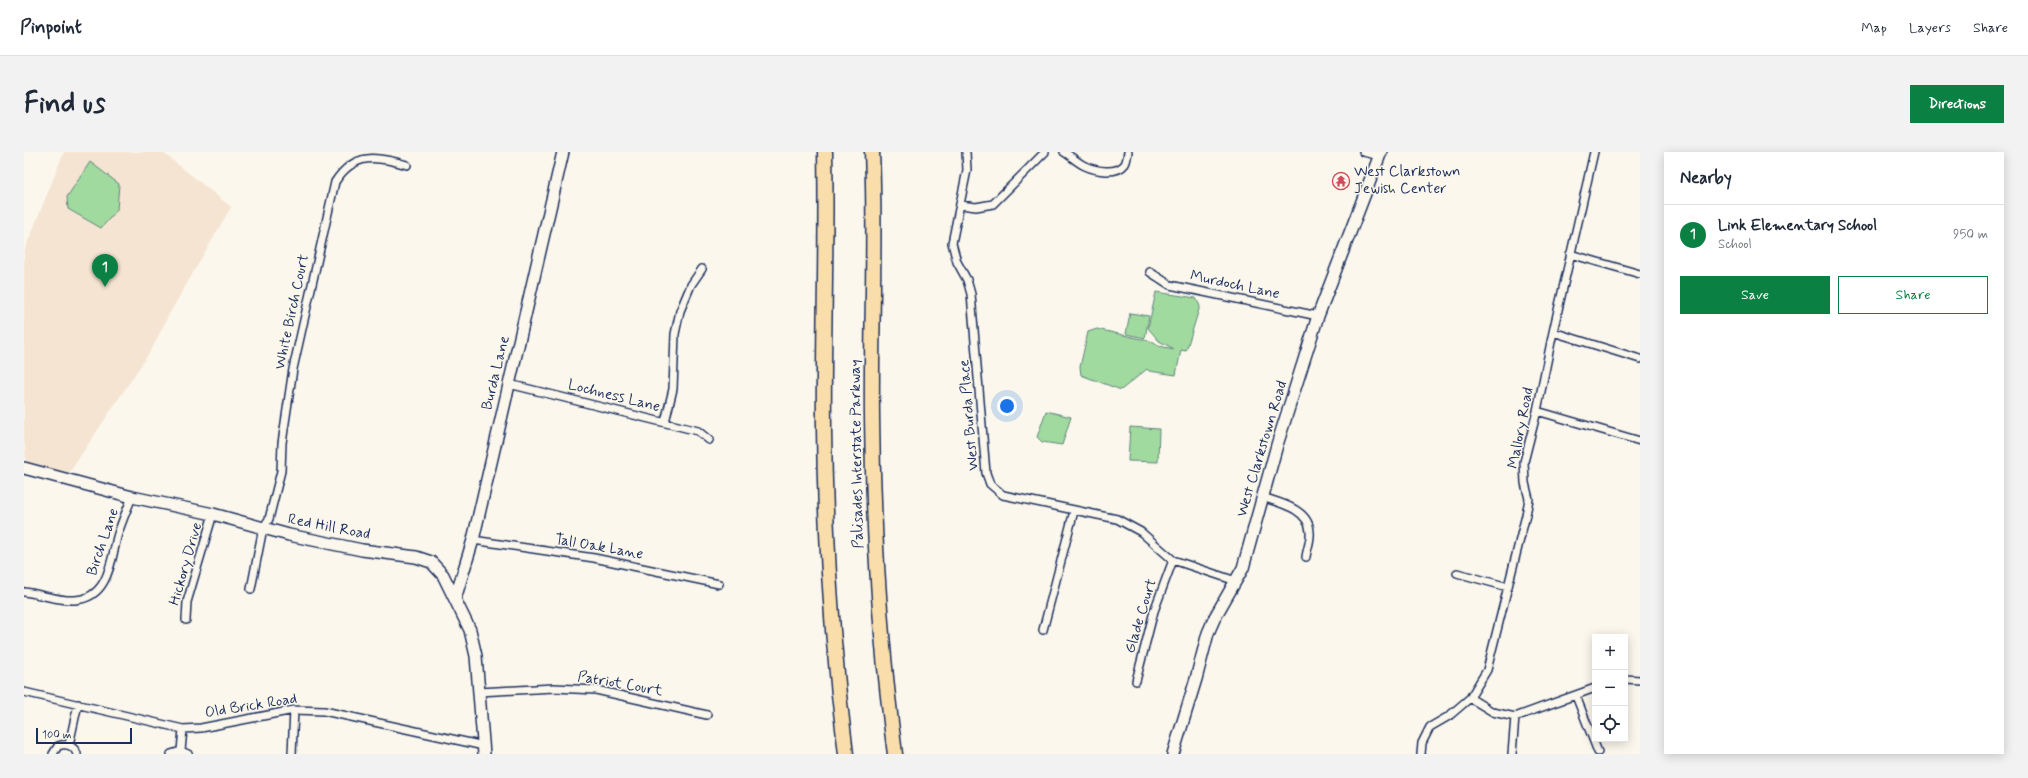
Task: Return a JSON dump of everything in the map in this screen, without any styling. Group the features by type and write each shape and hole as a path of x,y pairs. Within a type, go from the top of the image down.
{"highway":[{"name":"Palisades Interstate Parkway","path":"825,152 824,414 826,502 833,630 846,754"},
{"name":"Palisades Interstate Parkway","path":"872,152 874,493 880,606 895,754"}],"street":[{"name":"Burda Lane","path":"455,599 472,540 564,152"},
{"name":"West Burda Place","path":"966,152 967,170 952,243 957,262 967,280 971,294 986,473 990,484 1003,495 1116,519 1129,524 1141,532 1173,560 1236,581"},
{"path":"961,205 976,207 993,204 1045,152"},
{"path":"1064,152 1084,166 1095,170 1112,170 1119,169 1126,164 1128,152"},
{"path":"1363,152 1381,154"},
{"name":"Mallory Road","path":"1422,754 1422,743 1430,727 1449,716 1470,698 1487,670 1529,499 1525,483 1524,462 1538,411 1553,332 1594,152"},
{"name":"West Clarkstown Road","path":"1173,754 1196,679 1208,633 1215,617 1243,568 1283,425 1318,316 1381,154"},
{"name":"White Birch Court","path":"252,589 254,567 263,528 269,519 281,471 282,443 293,369 334,182 341,171 361,159 386,159 407,165"},
{"path":"1570,254 1640,274"},
{"path":"665,422 672,389 675,334 680,311 691,285 702,269"},
{"name":"Murdoch Lane","path":"1150,272 1170,285 1318,316"},
{"path":"1553,332 1640,359"},
{"name":"Lochness Lane","path":"509,384 698,431 709,440"},
{"path":"1538,411 1640,441"},
{"name":"Red Hill Road","path":"24,468 132,497 214,514 263,528 362,550 416,557 431,562 443,575 470,630 476,656 484,750"},
{"name":"Birch Lane","path":"24,592 60,599 75,600 86,598 101,587 111,565 118,535 132,497"},
{"path":"1262,497 1291,507 1301,514 1308,524 1310,531 1306,557"},
{"path":"1043,630 1074,511"},
{"name":"Hickory Drive","path":"186,620 187,602 214,514"},
{"name":"Tall Oak Lane","path":"472,540 594,558 719,584"},
{"name":"Glade Court","path":"1136,681 1154,611 1173,560"},
{"path":"1457,573 1508,587"},
{"path":"1628,679 1640,680"},
{"name":"Patriot Court","path":"479,692 554,688 596,690 707,714"},
{"path":"1470,698 1493,712 1515,717 1592,689"},
{"name":"Old Brick Road","path":"24,692 184,729 201,728 294,710 324,711 484,750"},
{"path":"1576,696 1598,752"},
{"path":"69,745 78,704"},
{"path":"292,754 294,710"},
{"path":"1512,754 1515,717"},
{"path":"171,754 184,752 184,729"},
{"path":"53,754 58,746 69,745 73,747 77,754"}],"shaded area":[{"path":"64,152 162,152 231,207 168,316 153,347 65,479 27,469 24,440 24,252"}],"green space":[{"path":"90,162 119,184 117,210 101,228 68,209 67,197"},
{"path":"1156,292 1196,298 1200,306 1186,351 1181,350 1176,375 1149,371 1147,369 1121,390 1081,375 1080,367 1088,332 1097,329 1154,342 1159,346 1174,349 1159,341 1148,328"},
{"path":"1130,313 1149,316 1145,338 1126,334"},
{"path":"1046,411 1071,417 1062,445 1042,442 1037,437"},
{"path":"1130,427 1159,429 1158,462 1128,461"}],"place":[{"name":"West Clarkstown Jewish Center","path":"1341,181"},
{"name":"Link Elementary School","path":"105,287"}]}
